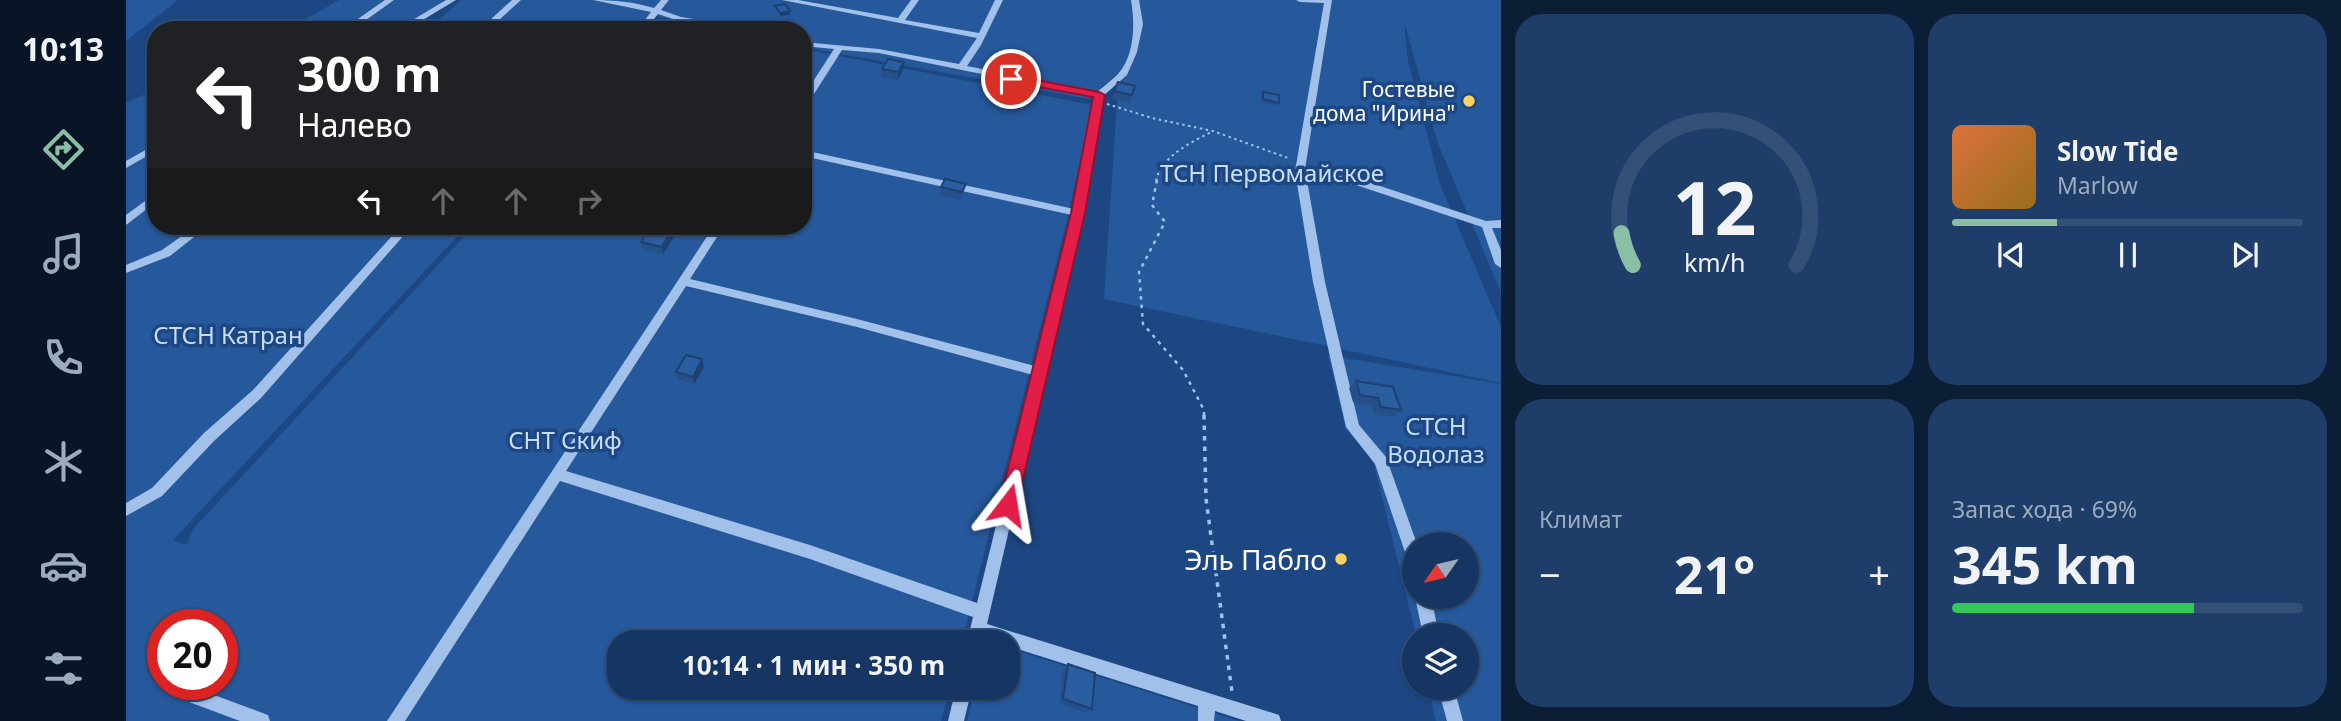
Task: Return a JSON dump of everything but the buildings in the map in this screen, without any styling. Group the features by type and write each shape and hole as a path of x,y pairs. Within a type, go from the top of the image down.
{"street":[{"path":"416,21 452,0"},
{"path":"494,21 517,0"},
{"path":"597,0 640,6 694,21"},
{"path":"786,0 828,4 981,36"},
{"path":"901,19 915,0"},
{"path":"961,68 999,0"},
{"path":"978,630 1078,213 1099,98 1124,73 1133,52 1139,24 1135,0"},
{"path":"1300,0 1328,1 1301,167 1319,282 1353,427 1381,461 1405,532"},
{"path":"647,21 654,11"},
{"path":"676,21 680,19"},
{"path":"812,45 879,51 1099,98"},
{"path":"812,91 838,49"},
{"path":"126,165 147,152"},
{"path":"812,155 1078,213"},
{"path":"1301,167 1362,183 1486,225 1501,224"},
{"path":"126,221 147,204"},
{"path":"1486,225 1501,264"},
{"path":"126,270 166,253 191,235"},
{"path":"126,510 158,492 209,437 257,394 399,235"},
{"path":"395,721 713,235"},
{"path":"683,281 857,323 1040,372"},
{"path":"558,474 810,552 982,612"},
{"path":"1020,648 1273,721"},
{"path":"206,700 262,721"},
{"path":"956,721 961,700"},
{"path":"1206,721 1207,700"},
{"path":"1449,700 1455,721"}],"lane":[{"path":"359,21 390,0"},
{"path":"654,11 665,0"}],"path":[{"path":"1099,98 1152,118 1213,131 1301,167"},
{"path":"1213,131 1184,146 1158,172 1152,205 1166,222 1139,272 1143,324 1183,370 1204,410 1206,499 1234,709"}],"green space":[{"path":"126,0 178,0 151,21 147,21 147,24 126,41"},
{"path":"339,0 446,0 415,21 303,21"},
{"path":"461,0 661,0 644,21 437,21"},
{"name":"ТСН Первомайское","path":"670,0 1501,0 1501,292 1438,144 1404,21 1408,61 1440,184 1501,327 1501,383 1104,299 1119,72 1089,99 812,49 812,21 679,21 656,16"},
{"name":"СНТ Скиф","path":"812,51 1092,105 1067,220 965,630 607,630 607,700 947,700 941,721 126,721 126,268 147,251 126,267 126,103 147,93 147,235 459,235 173,540 186,545 194,528 466,235 812,235"},
{"name":"СТСН Водолаз","path":"1328,355 1501,384 1501,721 1436,721 1431,700 1479,700 1479,623 1413,623 1410,609 1479,609 1479,532 1402,532 1402,578 1373,460 1346,430"},
{"path":"1020,652 1239,721 967,721 972,700 1020,700"}],"place":[{"name":"Гостевые дома \"Ирина\"","path":"1469,101"},
{"name":"Эль Пабло","path":"1341,559"}],"route":[{"path":"1008,505 1078,213 1099,95 1011,79"}],"park label":[{"name":"СТСН Катран","path":"228,334"}]}
